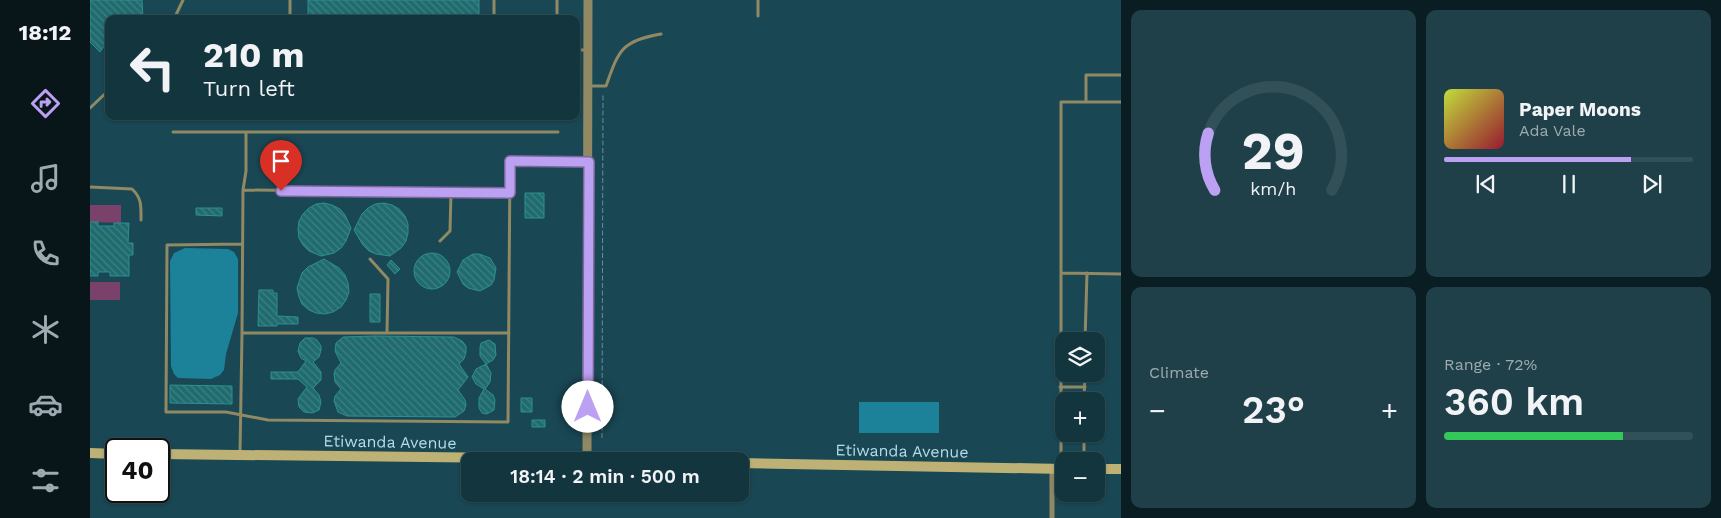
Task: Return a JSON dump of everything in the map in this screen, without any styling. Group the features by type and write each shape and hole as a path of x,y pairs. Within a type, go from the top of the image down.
{"main road":[{"path":"90,454 105,454"},
{"name":"Etiwanda Avenue","path":"170,454 461,458"},
{"name":"Etiwanda Avenue","path":"749,463 1055,469"},
{"path":"1105,469 1121,469"}],"street":[{"path":"587,452 588,0"},
{"path":"1052,518 1055,497"}],"lane":[{"path":"176,15 183,0"},
{"path":"290,0 290,15"},
{"path":"494,0 494,15"},
{"path":"557,0 557,15"},
{"path":"758,0 758,16"},
{"path":"588,86 606,86 612,68 625,46 641,38 660,34"},
{"path":"580,50 588,50"},
{"path":"1086,102 1086,75 1121,75"},
{"path":"90,108 105,94"},
{"path":"1060,392 1061,102 1121,102"},
{"path":"173,132 558,132"},
{"path":"240,455 243,190 246,171 246,132"},
{"path":"242,244 167,245 166,412 226,412 268,420 508,422 510,161 589,162"},
{"path":"90,188 132,189 138,194 140,200 141,220"},
{"path":"243,190 510,193"},
{"path":"440,241 450,232 451,192"},
{"path":"370,259 388,279 387,333"},
{"path":"1061,273 1121,274"},
{"path":"1086,332 1087,273"},
{"path":"242,333 508,334"},
{"path":"1085,382 1085,392"},
{"path":"1060,387 1085,387"}],"path":[{"path":"602,93 602,438"}],"shaded area":[{"path":"90,205 121,205 121,223 90,222"},
{"path":"90,282 120,282 120,300 90,300"}],"water":[{"path":"185,248 228,249 234,252 238,259 238,313 226,354 224,370 220,375 211,379 178,378 171,366 170,261 174,253"},
{"path":"859,402 939,402 939,433 859,433"}],"building":[{"path":"90,0 142,0 143,15 105,15 105,46 100,52 90,42"},
{"path":"308,0 479,0 479,15 308,15"},
{"path":"525,193 544,193 544,218 525,218"},
{"path":"324,203 340,209 351,228 341,248 334,253 321,256 309,251 303,245 299,238 298,229 299,221 309,208 316,204"},
{"path":"384,203 399,209 405,216 408,224 406,241 401,248 390,256 369,251 354,230 362,214 368,208 375,204"},
{"path":"196,208 222,208 222,216 196,215"},
{"path":"90,222 98,222 98,226 114,226 114,223 129,223 128,243 133,243 133,255 129,255 129,276 110,276 110,272 98,272 98,276 90,276"},
{"path":"432,253 439,254 445,258 449,264 449,278 445,284 439,288 432,289 425,288 419,284 415,278 414,271 415,264 419,258 425,254"},
{"path":"473,254 490,258 496,268 491,285 480,291 468,288 463,284 457,272 463,260"},
{"path":"324,259 339,268 345,275 349,292 341,307 325,314 309,310 302,304 297,288 302,273 308,267"},
{"path":"391,260 400,269 395,274 387,265"},
{"path":"259,290 273,290 273,293 277,293 277,316 298,317 298,324 258,326"},
{"path":"370,294 380,294 380,322 370,322"},
{"path":"343,337 454,337 462,341 466,346 466,352 464,359 459,364 468,377 458,390 465,400 464,411 455,417 347,416 338,412 334,401 335,396 341,389 335,382 334,374 341,363 335,351 336,343"},
{"path":"305,338 317,340 321,346 319,357 313,362 321,372 321,380 313,388 319,395 321,402 319,410 312,413 304,412 299,407 298,399 307,387 298,379 271,379 271,372 298,372 306,361 301,358 298,351 300,343"},
{"path":"489,340 495,344 496,355 493,360 486,364 480,356 480,348 481,343"},
{"path":"486,364 491,373 490,382 485,389 493,395 495,400 494,410 487,414 482,413 479,408 479,398 484,389 476,384 472,377 476,369"},
{"path":"170,385 232,386 232,404 170,403"},
{"path":"521,398 532,398 532,412 521,412"},
{"path":"532,420 545,420 545,427 532,427"}],"route":[{"path":"281,191 510,193 510,161 589,162 588,407"}]}
